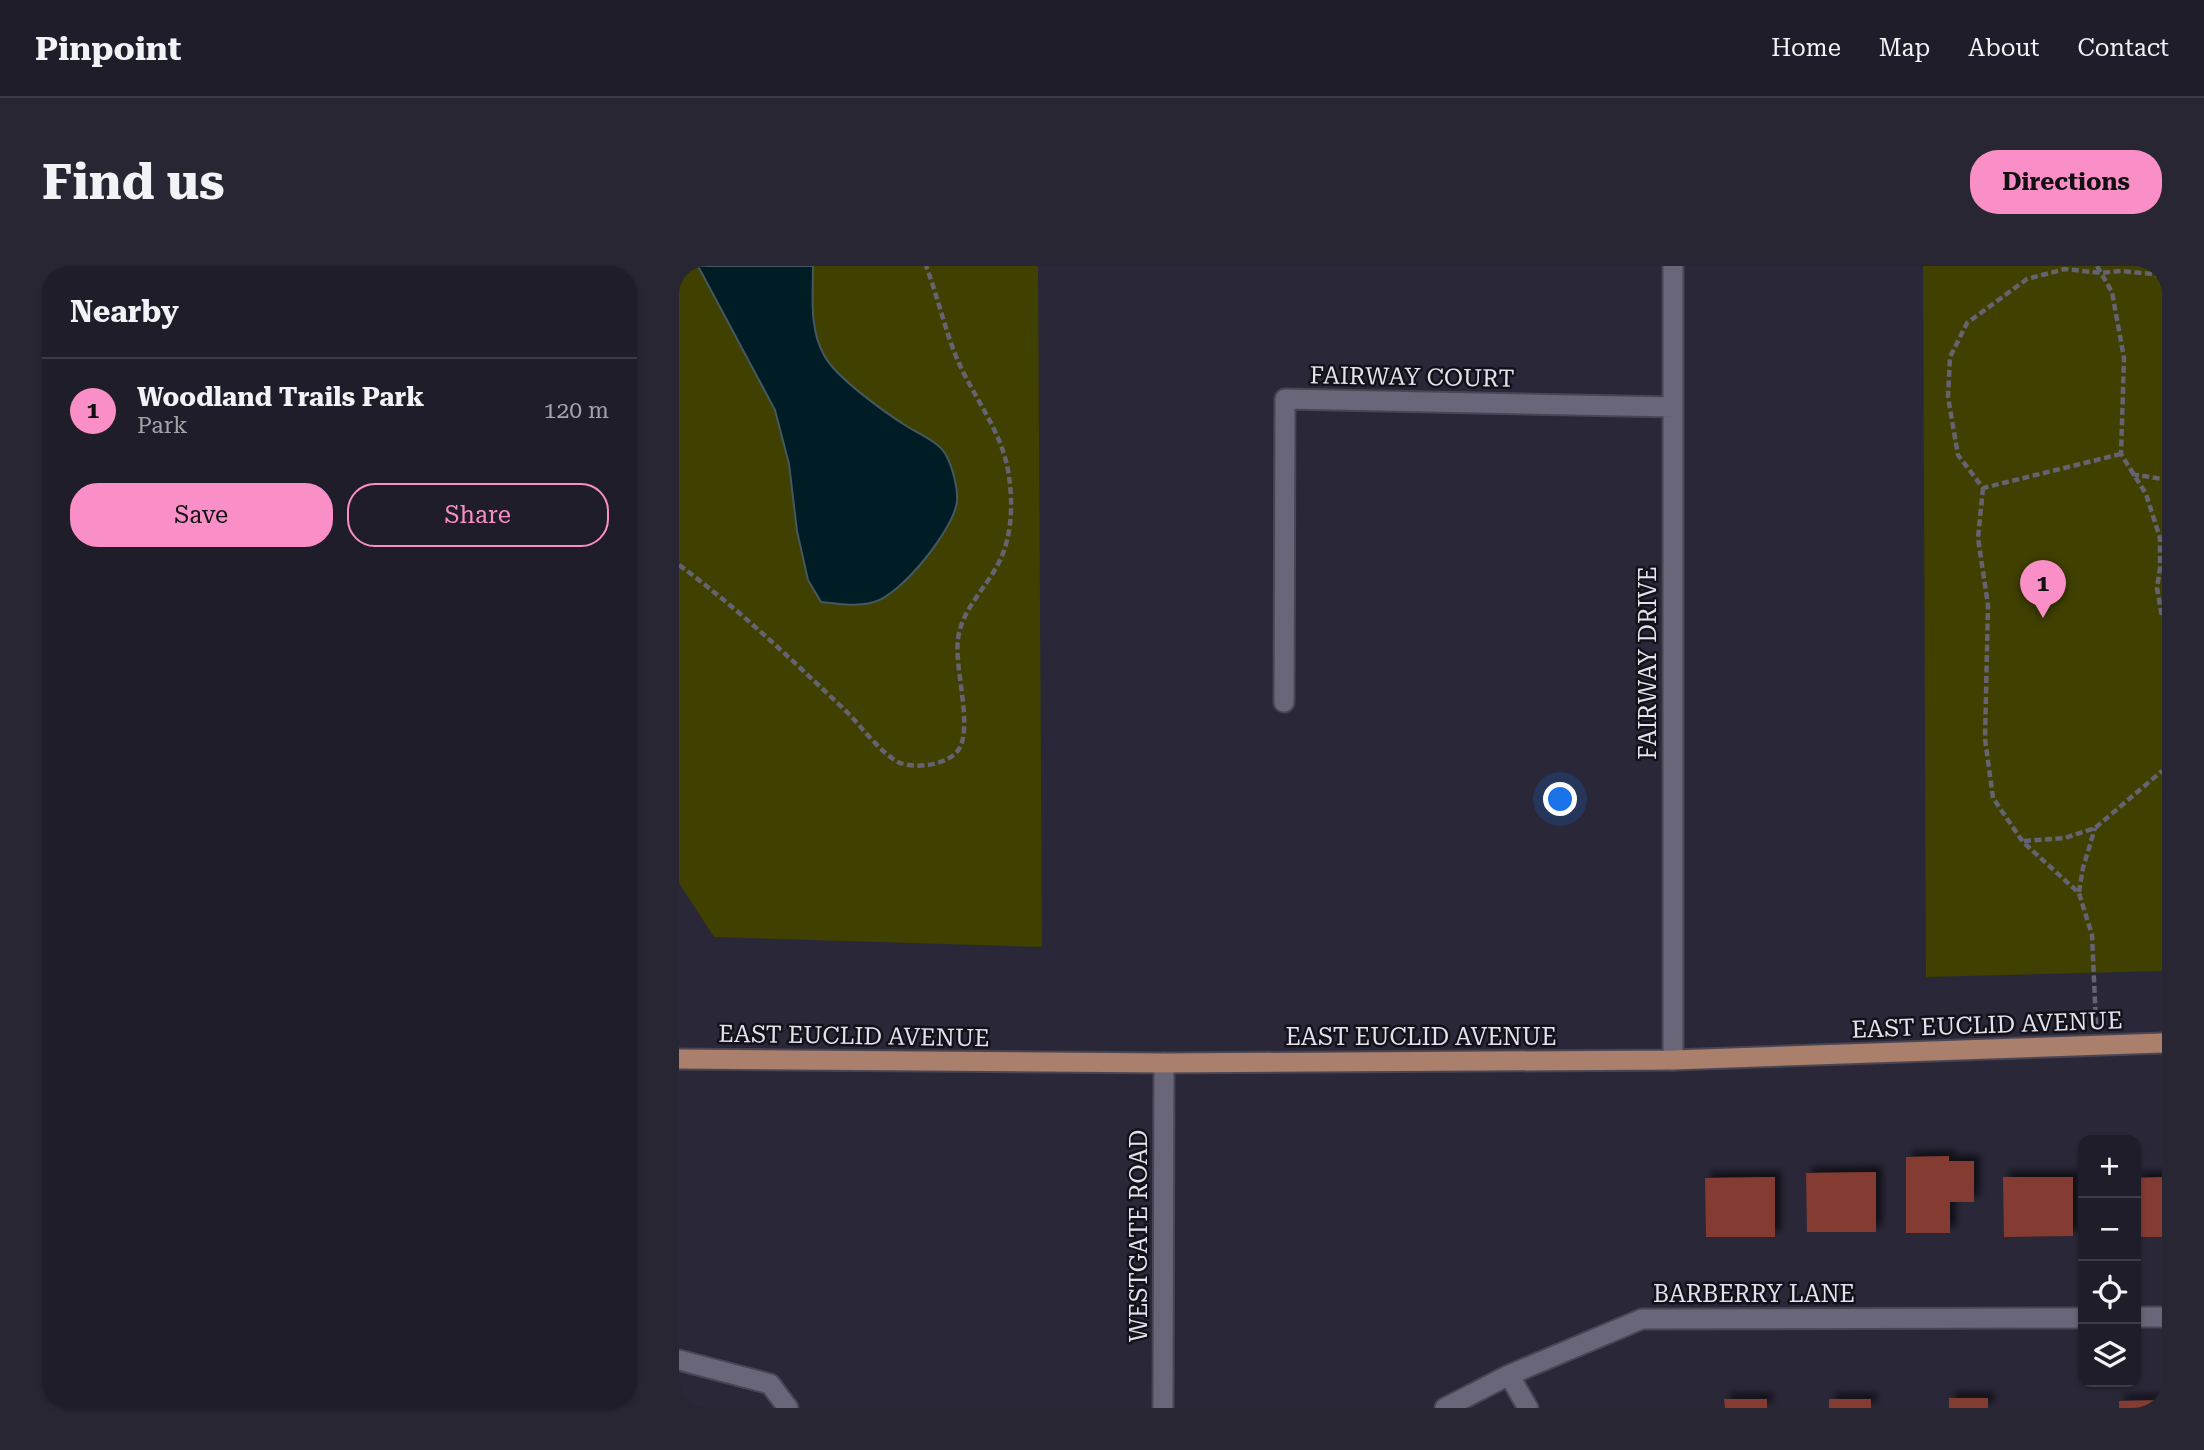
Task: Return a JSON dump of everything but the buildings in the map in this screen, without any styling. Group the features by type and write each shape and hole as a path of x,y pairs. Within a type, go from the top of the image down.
{"main road":[{"name":"EAST EUCLID AVENUE","path":"679,1059 1164,1063 1673,1060 2162,1043"}],"street":[{"name":"FAIRWAY DRIVE","path":"1673,1060 1674,266"},
{"name":"FAIRWAY COURT","path":"1284,702 1285,399 1673,407"},
{"name":"WESTGATE ROAD","path":"1163,1408 1164,1063"},
{"path":"2141,1318 2162,1317"},
{"name":"BARBERRY LANE","path":"1444,1408 1509,1376 1641,1319 2078,1318"},
{"path":"679,1360 770,1384 788,1408"},
{"path":"1509,1376 1528,1408"}],"path":[{"path":"679,565 768,639 856,720 879,747 901,763 925,766 944,761 958,750 964,732 957,641 963,618 1001,559 1009,528 1011,494 1001,443 959,364 926,266"},
{"path":"2097,266 2112,292 2124,358 2121,454 2146,494 2160,538 2157,588 2162,617"},
{"path":"2079,893 2023,842 1993,798 1985,739 1988,605 1978,538 1983,488 1958,456 1948,397 1951,358 1967,323 2027,279 2065,269 2101,273 2121,271 2162,277"},
{"path":"1983,488 2121,454"},
{"path":"2132,474 2162,479"},
{"path":"2023,842 2065,838 2095,828 2162,771"},
{"path":"2095,828 2079,893 2092,935 2096,1029"}],"shaded area":[{"path":"679,266 1038,266 1042,947 714,937 679,883"},
{"path":"1923,266 2162,266 2162,971 1926,977"}],"water":[{"path":"698,266 813,266 814,323 819,345 830,364 862,394 935,443 946,455 957,491 953,514 925,560 885,597 861,604 821,602 808,580 797,531 789,464 775,410"}],"place":[{"name":"Woodland Trails Park","path":"2043,618"}]}
